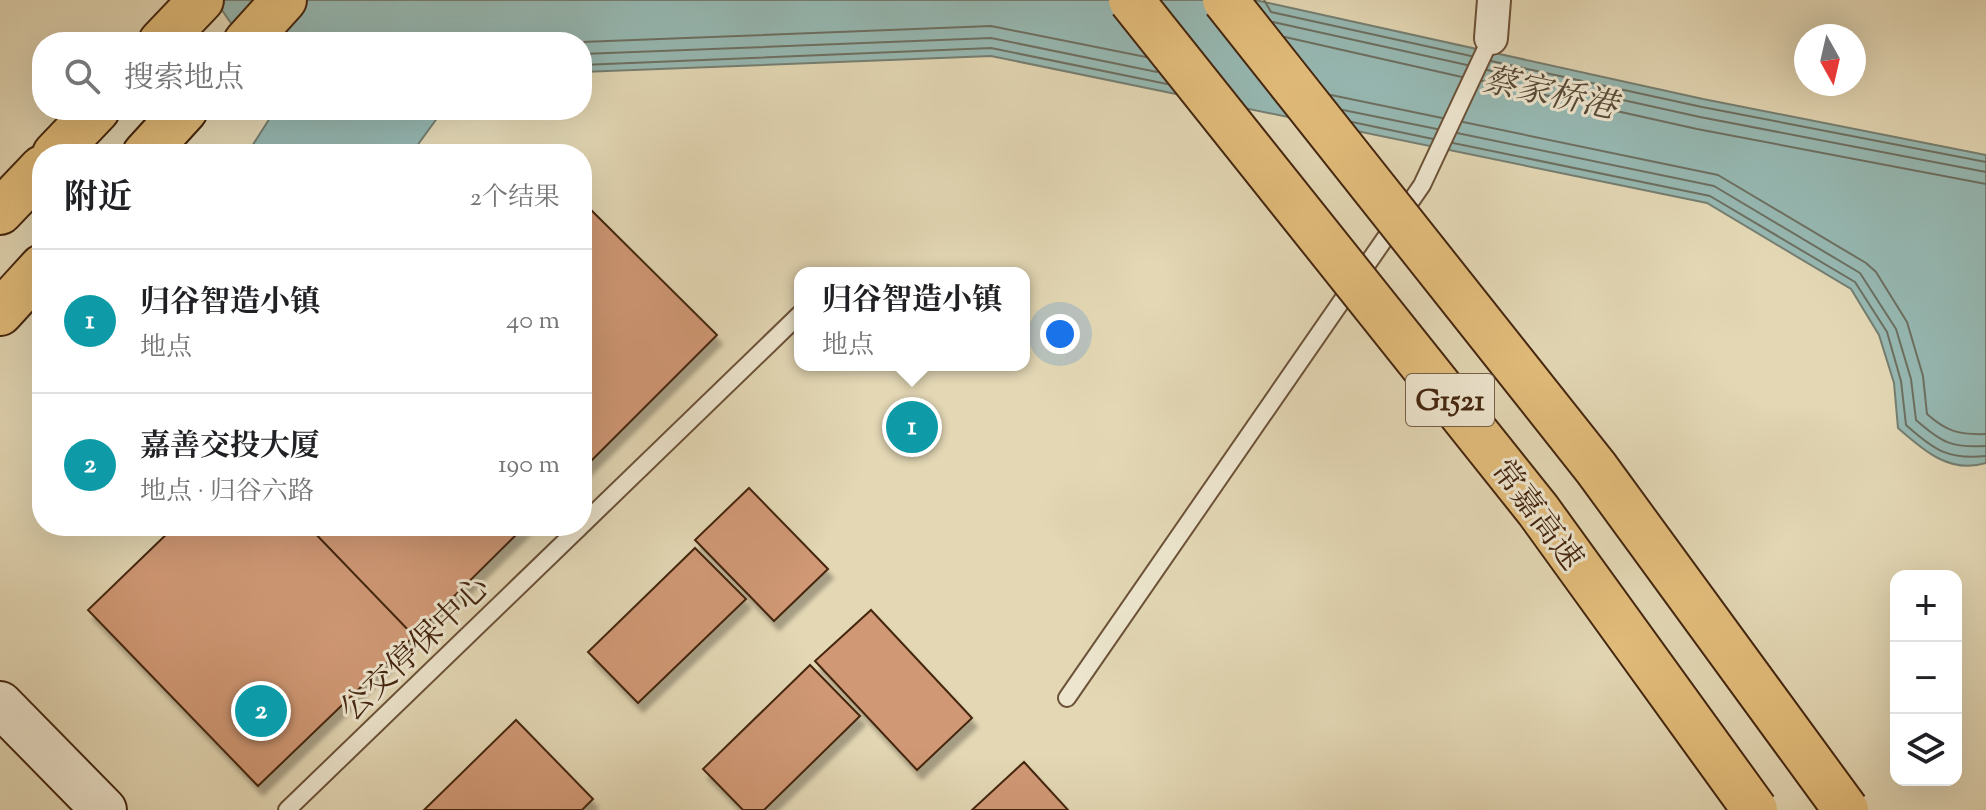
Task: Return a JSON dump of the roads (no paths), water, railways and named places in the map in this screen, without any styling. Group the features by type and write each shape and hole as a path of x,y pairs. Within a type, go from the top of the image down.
{"main road":[{"path":"171,32 201,0"},
{"path":"255,32 284,0"},
{"name":"常嘉高速","path":"1131,0 1538,510 1755,810"},
{"name":"G1521","path":"1225,0 1596,468 1846,810"},
{"path":"65,144 87,120"},
{"path":"154,144 176,120"},
{"path":"0,212 32,178"},
{"path":"0,313 32,278"}],"street":[{"path":"1491,38 1494,0"},
{"path":"0,704 104,810"}],"lane":[{"path":"1067,698 1422,185 1491,38"},
{"name":"公交停保中心","path":"592,514 794,320"},
{"name":"公交停保中心","path":"287,810 570,536"}],"water":[{"name":"蔡家桥港","path":"215,0 1255,0 1703,99 1986,155 1986,463 1973,466 1949,463 1928,452 1898,428 1894,383 1879,335 1851,289 1707,203 991,56 592,72 592,32 237,32"},
{"path":"269,120 436,120 418,144 253,144"}],"place":[{"name":"归谷智造小镇","path":"912,427"},
{"name":"嘉善交投大厦","path":"261,711"}]}
